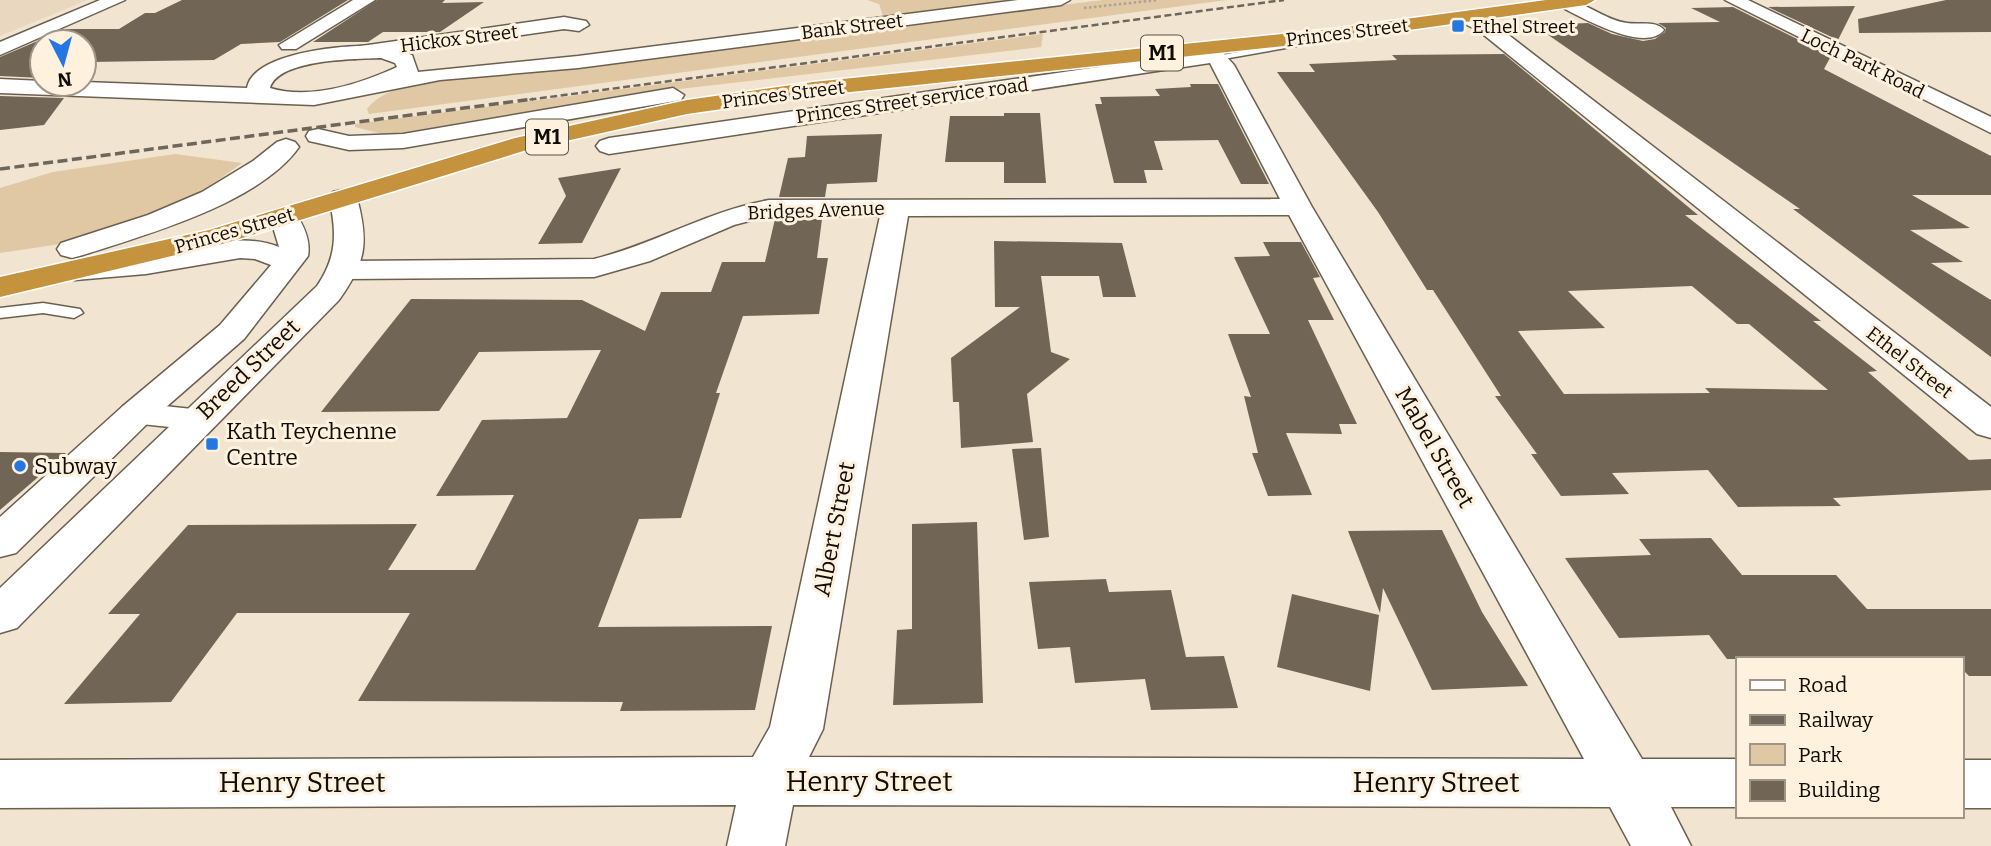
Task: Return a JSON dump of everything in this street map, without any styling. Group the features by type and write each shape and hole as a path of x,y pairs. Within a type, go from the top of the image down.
{"highway":[{"name":"Princes Street","path":"0,286 74,260 283,199 335,179 547,121 673,95 865,70 1209,49 1494,0"},
{"name":"Princes Street","path":"335,179 524,143 687,107 813,89 1355,32 1576,1"},
{"name":"Princes Street","path":"0,266 74,260"}],"street":[{"path":"0,49 116,0"},
{"path":"74,260 146,265 240,248 260,250 290,262 295,251 283,199 281,170 292,116 271,96 259,92 261,79 291,53 366,0"},
{"name":"Bank Street","path":"98,83 271,96 316,96 528,59 684,46 1061,0"},
{"name":"Loch Park Road","path":"1734,0 1989,125"},
{"path":"1576,1 1621,29 1654,30"},
{"name":"Ethel Street","path":"1462,18 1486,27 1991,426"},
{"name":"Hickox Street","path":"528,59 550,53 571,24"},
{"name":"Hickox Street","path":"354,53 571,24"},
{"name":"Hickox Street","path":"528,59 571,24"},
{"name":"Bank Street","path":"550,53 684,46"},
{"name":"Princes Street service road","path":"608,146 1209,49"},
{"name":"Mabel Street","path":"1209,49 1662,846"},
{"path":"382,52 397,55 410,66 408,70 325,108 319,119 318,136 349,143 403,141 673,95"},
{"path":"244,70 291,53 354,53"},
{"name":"Bank Street","path":"354,53 528,59"},
{"path":"0,72 28,72"},
{"path":"98,80 201,72"},
{"path":"0,86 28,84"},
{"path":"0,93 28,89"},
{"name":"Breed Street","path":"0,616 197,419 328,293 345,270 352,250 350,227 318,136"},
{"path":"74,260 231,190 286,147"},
{"name":"Bridges Avenue","path":"345,270 594,268 630,259 727,218 754,210 896,207 1298,207"},
{"name":"Albert Street","path":"756,846 769,781 796,729 896,207"},
{"name":"Breed Street","path":"0,542 136,414 232,332 290,262"},
{"path":"136,414 197,419"},
{"name":"Henry Street","path":"0,784 769,781 1736,783"},
{"path":"1963,784 1991,784"}],"lane":[{"path":"0,313 43,308 74,313"}],"shaded area":[{"path":"0,0 88,0 0,36"}],"green space":[{"path":"867,0 1015,0 883,16 879,4"},
{"path":"1103,0 1227,0 369,114 367,109 391,92 440,80"},
{"path":"1043,34 1041,47 680,89 479,125 409,134 383,134 355,127 355,124"},
{"path":"175,154 242,163 190,200 60,244 0,253 0,188 53,172"}],"building":[{"path":"182,0 348,0 280,42 241,44 214,60 98,62 98,29 119,29 145,13 155,13"},
{"path":"377,0 484,2 440,32 383,32 368,42 313,42"},
{"path":"1946,0 1991,0 1991,32 1859,33 1858,19"},
{"path":"1855,6 1838,40 1768,7"},
{"path":"1733,7 1831,56 1824,69 1991,156 1991,195 1912,195 1970,228 1910,230 1963,262 1931,263 1991,300 1991,357 1793,209 1800,209 1541,30 1572,29 1564,24 1588,23 1612,34 1643,41 1655,39 1665,32 1666,28 1658,23 1720,22 1691,8"},
{"path":"28,45 28,77 0,76 0,57"},
{"path":"1504,54 1698,215 1685,215 1821,321 1813,321 1877,371 1868,372 1969,460 1991,459 1991,490 1833,498 1841,506 1738,507 1708,470 1612,473 1629,494 1561,496 1531,454 1537,454 1495,396 1501,396 1433,290 1427,290 1378,212 1277,72 1315,72 1309,64 1397,60 1392,55","holes":["1692,286 1737,324 1749,324 1828,390 1705,388 1710,393 1564,394 1518,331 1605,328 1568,291"]},
{"path":"1190,84 1218,84 1269,184 1241,184 1218,140 1154,141 1163,170 1144,170 1147,183 1114,183 1095,104 1102,104 1100,97 1160,96 1155,89 1191,87"},
{"path":"0,96 64,98 44,125 0,130"},
{"path":"1004,113 1040,113 1046,183 1004,183 1004,162 945,162 950,116 1004,116"},
{"path":"882,134 877,182 827,184 825,197 779,197 788,158 805,157 807,136"},
{"path":"621,168 582,243 538,244 566,196 558,178"},
{"path":"775,219 822,219 817,258 828,258 819,314 743,316 716,393 720,393 681,518 639,519 598,627 772,626 755,710 620,711 623,702 358,701 410,613 237,613 171,702 64,704 140,614 108,614 188,525 417,524 388,570 475,570 514,495 436,496 482,420 567,418 601,350 479,352 439,411 321,412 411,299 582,300 645,331 661,292 711,292 722,262 765,262"},
{"path":"994,241 1122,243 1136,297 1103,297 1099,276 1041,276 1051,352 1070,359 1027,394 1033,442 961,448 959,402 953,402 951,358 1020,307 995,307"},
{"path":"1263,242 1301,242 1320,277 1313,278 1334,320 1308,320 1357,424 1339,424 1342,434 1286,433 1312,495 1268,496 1252,453 1258,453 1244,396 1251,397 1228,334 1270,334 1234,257 1270,256"},
{"path":"1041,448 1049,537 1024,540 1012,449"},
{"path":"0,452 66,453 0,510"},
{"path":"977,522 983,703 893,705 897,630 912,629 912,524"},
{"path":"1442,530 1482,612 1528,686 1432,690 1383,588 1380,613 1348,531"},
{"path":"1711,538 1742,575 1836,575 1867,609 1991,609 1991,676 1969,676 1963,670 1963,657 1727,659 1709,635 1619,638 1565,558 1651,555 1639,539"},
{"path":"1106,579 1109,592 1171,590 1186,657 1224,656 1238,708 1151,710 1145,679 1075,683 1070,647 1038,649 1029,582"},
{"path":"1292,594 1379,615 1370,691 1277,667"}],"railway":[{"path":"519,101 1284,0"},
{"path":"0,169 533,99"}],"place":[{"name":"Ethel Street","path":"1458,26"},
{"name":"Kath Teychenne Centre","path":"212,444"},
{"name":"Subway","path":"20,466"}]}
